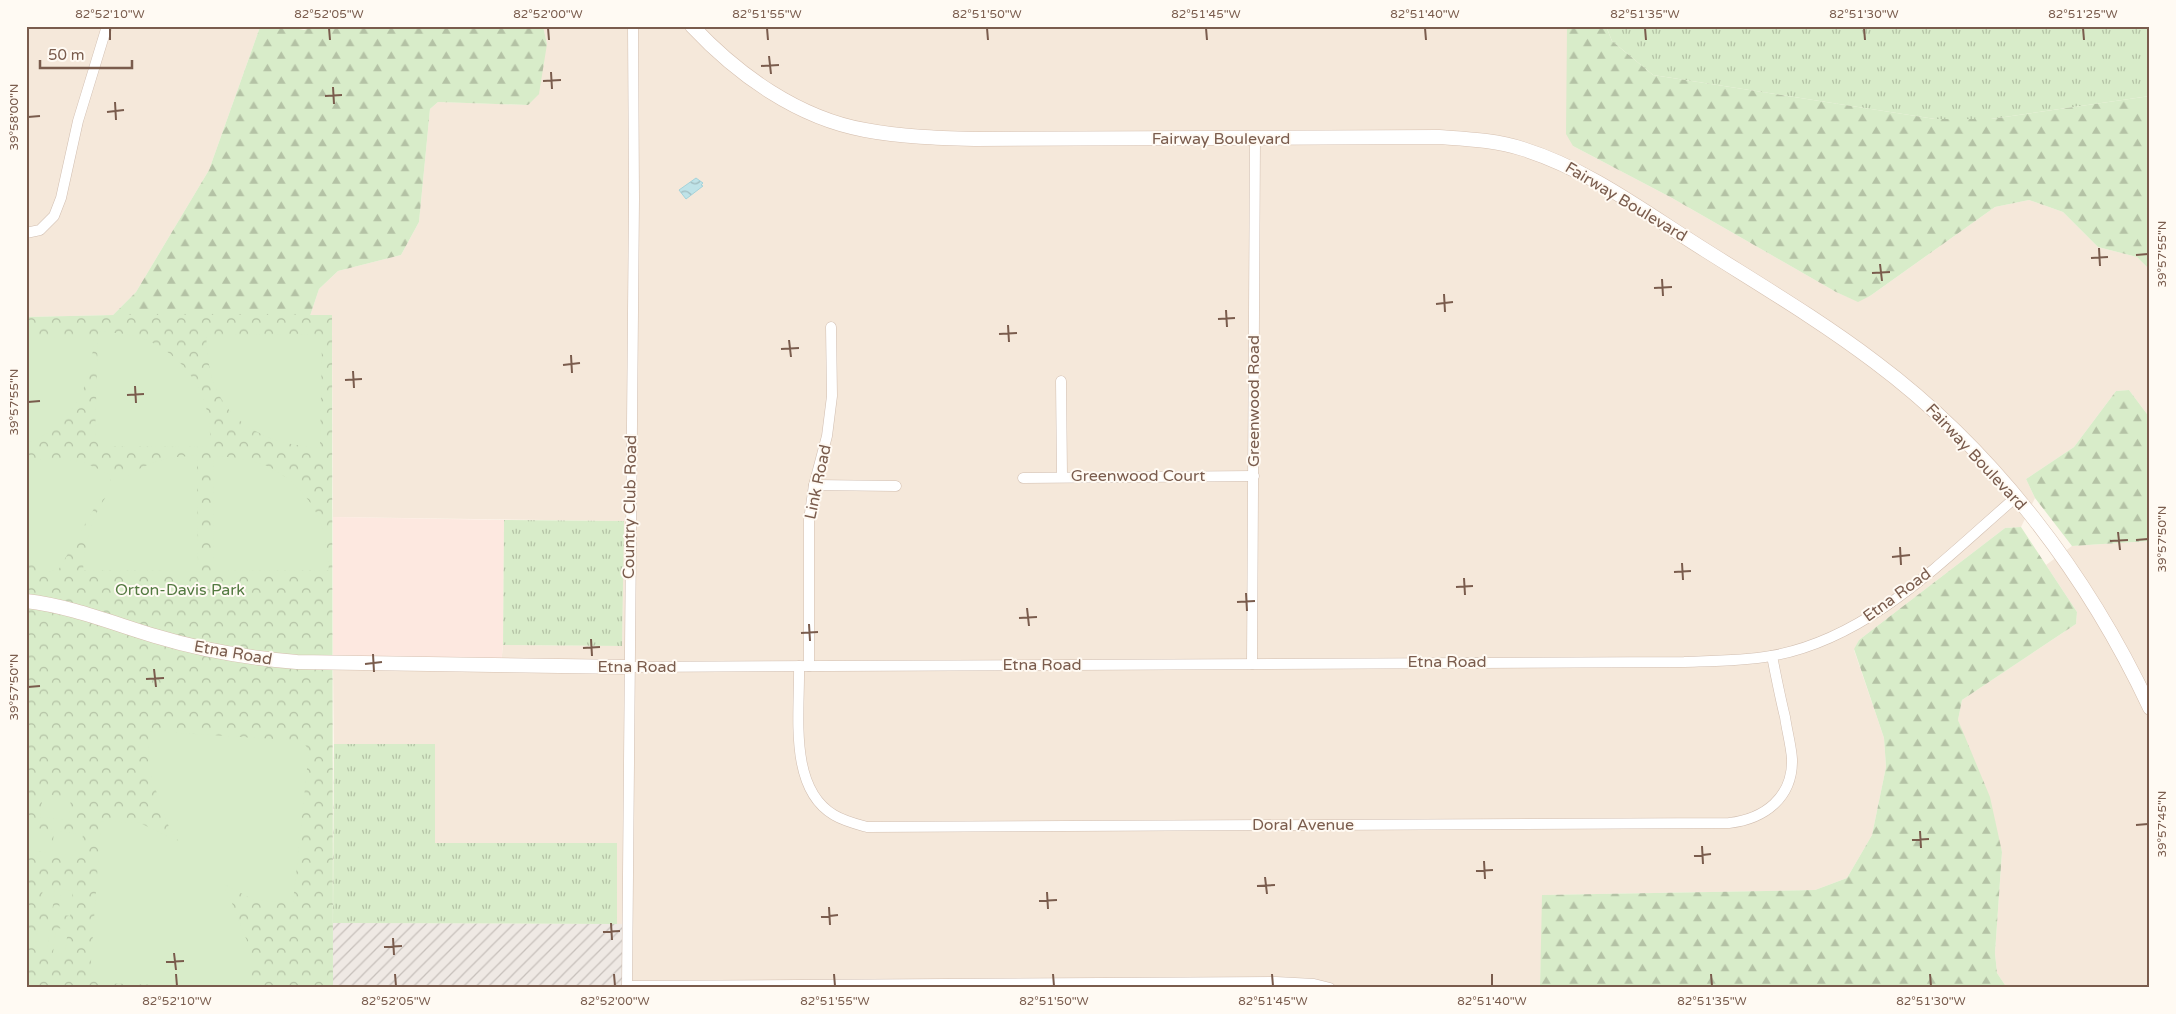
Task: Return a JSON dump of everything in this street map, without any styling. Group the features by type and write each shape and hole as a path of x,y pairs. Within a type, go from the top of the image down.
{"street":[{"path":"26,233 40,230 54,216 61,198 78,121 107,26"},
{"name":"Country Club Road","path":"627,987 634,199 633,26"},
{"name":"Fairway Boulevard","path":"692,26 729,62 768,90 824,118 865,130 909,136 975,139 1255,139 1419,136 1465,139 1522,148 1574,169 1606,186 1778,296 1876,362 1923,400 1962,438 2046,535 2088,595 2139,684 2150,708"},
{"name":"Greenwood Road","path":"1252,664 1255,139"},
{"name":"Link Road","path":"804,666 808,520 814,485 827,436 832,396 831,327"},
{"path":"1061,381 1062,476"},
{"name":"Greenwood Court","path":"1023,478 1062,476 1254,476"},
{"path":"814,485 896,486"},
{"name":"Etna Road","path":"26,600 74,610 205,649 275,660 629,666 1703,662 1772,656 1841,632 1875,615 1920,580 2015,498"},
{"name":"Doral Avenue","path":"804,666 800,756 803,772 810,790 818,802 834,815 867,827 1729,823 1756,817 1768,810 1778,800 1791,775 1791,748 1772,656"},
{"path":"627,987 919,987 1276,982 1314,984 1330,988"}],"shaded area":[{"path":"26,26 262,26 260,27 209,170 136,292 113,315 26,317"},
{"path":"543,26 1567,26 1573,146 1672,198 1836,292 1857,301 1870,296 1995,207 2029,200 2063,212 2098,247 2137,257 2150,270 2150,418 2129,390 2116,391 2074,447 2026,479 2035,498 2021,527 2005,528 1859,640 1854,650 1884,738 1886,767 1872,835 1847,878 1815,890 1543,895 1540,988 629,988 629,924 617,924 617,844 435,843 435,744 334,744 333,664 501,665 503,645 622,646 623,521 333,517 332,315 310,316 319,289 338,271 401,255 419,222 430,109 438,102 528,105 547,44"},
{"path":"333,517 504,520 503,645 501,665 333,664"},
{"path":"2150,541 2150,988 2007,988 1997,973 1995,953 2002,852 1958,720 1962,700 2076,624 2077,612 2046,565 2072,546"},
{"path":"333,923 629,924 629,988 333,988"}],"green space":[{"path":"284,26 304,30 317,26 543,26 547,44 539,94 528,105 438,102 430,109 419,222 401,255 338,271 319,289 310,316 113,315 136,292 209,170 260,27"},
{"path":"1567,26 1606,26 1612,41 1653,75 1935,119 1991,119 2150,96 2150,270 2137,257 2098,247 2063,212 2029,200 1995,207 1870,296 1858,302 1836,292 1672,198 1573,146 1566,134"},
{"path":"1606,26 2150,26 2150,96 1991,119 1935,119 1653,75 1612,41"},
{"name":"Orton-Davis Park","path":"332,315 333,988 26,988 26,317"},
{"path":"98,331 125,334 145,339 162,348 180,363 201,393 209,420 211,447 103,446 95,438"},
{"path":"314,334 322,341 320,448 282,442 265,436 235,416 223,402 215,385 208,361 206,335"},
{"path":"26,337 94,338 89,372 77,402 68,415 56,426 43,436 26,443"},
{"path":"2129,390 2150,418 2150,541 2072,546 2035,498 2026,479 2074,447 2116,391"},
{"path":"197,455 198,563 191,571 83,570 89,532 95,516 103,501 114,488 127,476 143,467 175,457"},
{"path":"214,456 241,459 267,466 297,487 318,516 322,527 329,570 221,571 213,563"},
{"path":"57,458 83,462 113,476 59,569 49,572 26,559 26,461"},
{"path":"504,520 624,521 622,646 503,645"},
{"path":"2021,527 2077,612 2076,624 1962,700 1958,720 1990,797 2002,852 1995,953 1997,973 2007,988 1540,988 1542,895 1815,890 1847,878 1872,835 1886,767 1884,738 1854,649 1859,640 2005,528"},
{"path":"149,731 302,741 309,750 293,903 254,900 220,882 228,893 251,951 251,988 98,983 90,975 101,821 140,823 179,842 169,827 148,768"},
{"path":"334,744 435,744 435,843 617,843 617,924 333,923"},
{"path":"43,794 71,798 69,820 40,817"},
{"path":"26,827 52,830 50,853 26,850"},
{"path":"54,831 83,834 80,857 52,853"},
{"path":"43,887 55,888 52,913 40,912"},
{"path":"62,889 73,891 70,916 58,914"},
{"path":"38,925 50,927 47,951 35,950"},
{"path":"56,928 68,929 65,954 53,953"}],"water":[{"path":"696,178 703,183 701,185 703,186 686,199 679,190"}]}
